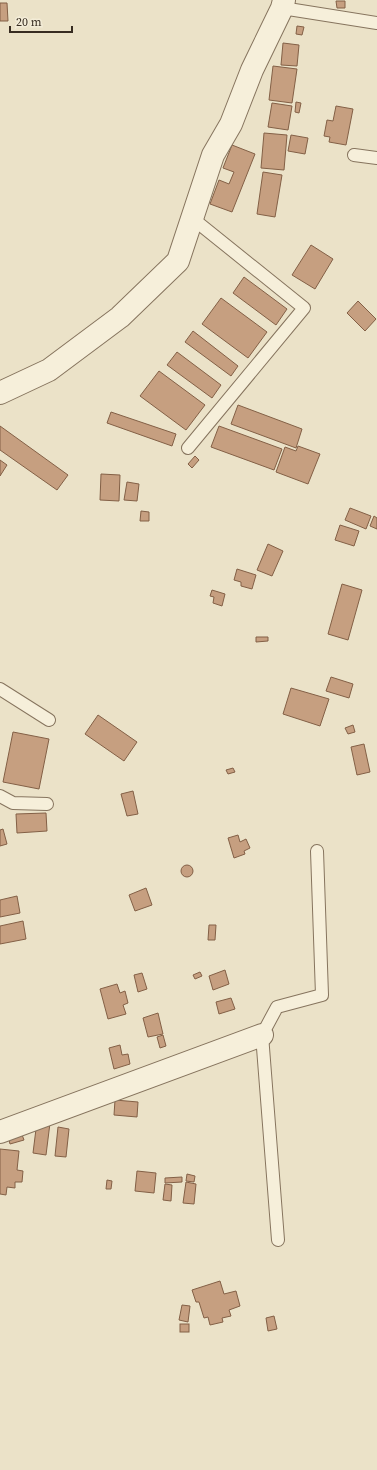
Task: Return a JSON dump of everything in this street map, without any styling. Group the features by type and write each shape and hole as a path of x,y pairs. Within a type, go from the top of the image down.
{"street":[{"path":"0,394 48,370 120,317 178,261 213,155 231,124 252,70 283,4"},
{"path":"0,1132 262,1035"}],"lane":[{"path":"283,4 377,23"},
{"path":"354,155 377,158"},
{"path":"188,448 304,308 192,218"},
{"path":"0,689 49,720"},
{"path":"0,796 13,803 47,804"},
{"path":"278,1240 262,1035 277,1007 322,995 317,850"}],"building":[{"path":"336,1 345,1 345,8 337,8"},
{"path":"0,3 7,3 8,21 0,21"},
{"path":"297,26 304,27 302,35 296,34"},
{"path":"283,43 299,45 297,66 281,65"},
{"path":"273,66 297,69 292,103 269,100"},
{"path":"296,102 301,103 299,113 295,112"},
{"path":"272,103 292,106 288,130 268,127"},
{"path":"336,106 353,109 346,145 329,142 330,137 324,136 327,120 333,121"},
{"path":"264,133 287,135 284,170 261,168"},
{"path":"291,135 308,138 305,154 288,151"},
{"path":"232,145 255,154 232,212 210,204 219,180 229,184 234,172 223,168"},
{"path":"263,172 282,175 275,217 257,214"},
{"path":"311,245 333,259 315,289 292,275"},
{"path":"244,277 287,309 276,325 233,293"},
{"path":"221,298 267,332 248,358 202,324"},
{"path":"358,301 376,319 365,331 347,313"},
{"path":"193,331 238,366 231,376 185,342"},
{"path":"177,352 221,385 212,398 167,365"},
{"path":"159,371 205,405 186,430 140,396"},
{"path":"238,405 302,429 296,448 231,424"},
{"path":"111,412 176,434 172,446 107,423"},
{"path":"0,426 68,475 57,490 0,450"},
{"path":"219,426 282,449 274,470 211,447"},
{"path":"298,446 320,454 308,484 276,472 285,447 296,451"},
{"path":"195,456 199,460 192,468 188,464"},
{"path":"0,460 7,465 0,476"},
{"path":"101,474 120,475 119,501 100,500"},
{"path":"127,482 139,484 137,501 124,500"},
{"path":"350,508 371,516 366,529 345,520"},
{"path":"141,511 149,512 149,521 140,521"},
{"path":"374,516 377,518 377,529 370,526"},
{"path":"340,525 359,531 354,546 335,540"},
{"path":"268,544 283,551 272,576 257,570"},
{"path":"237,569 256,575 252,589 241,586 241,582 234,580"},
{"path":"342,584 362,590 348,640 328,634"},
{"path":"212,590 225,594 222,606 213,603 214,597 210,596"},
{"path":"256,637 268,637 268,641 256,642"},
{"path":"331,677 353,684 349,698 326,691"},
{"path":"291,688 329,699 320,726 283,714"},
{"path":"98,715 137,742 124,761 85,734"},
{"path":"353,725 355,732 348,734 345,728"},
{"path":"13,732 49,739 39,789 3,782"},
{"path":"364,744 370,772 357,775 351,747"},
{"path":"233,768 235,772 228,774 226,770"},
{"path":"133,791 138,814 127,816 121,794"},
{"path":"46,813 47,831 17,833 16,814"},
{"path":"3,829 7,844 0,846 0,830"},
{"path":"238,835 240,842 246,839 250,848 244,851 245,854 234,858 228,838"},
{"path":"185,865 189,865 193,871 189,877 185,877 181,873 181,869"},
{"path":"146,888 152,905 135,911 129,895"},
{"path":"17,896 20,913 0,917 0,900"},
{"path":"23,921 26,939 0,944 0,926"},
{"path":"209,925 216,925 215,940 208,940"},
{"path":"225,970 229,984 213,990 209,976"},
{"path":"200,972 202,976 195,979 193,975"},
{"path":"142,973 147,989 138,992 134,975"},
{"path":"117,984 120,993 125,991 128,1003 123,1005 126,1014 108,1019 100,989"},
{"path":"231,998 235,1009 219,1014 216,1002"},
{"path":"158,1013 163,1034 148,1037 143,1018"},
{"path":"163,1035 166,1046 160,1048 157,1037"},
{"path":"120,1045 122,1055 128,1054 130,1064 114,1069 109,1048"},
{"path":"115,1100 138,1102 137,1117 114,1115"},
{"path":"37,1121 50,1123 46,1155 33,1153"},
{"path":"58,1127 69,1129 66,1157 55,1156"},
{"path":"21,1132 24,1140 10,1144 8,1136"},
{"path":"0,1149 19,1151 17,1170 23,1171 22,1182 15,1182 15,1188 7,1187 6,1195 0,1194"},
{"path":"137,1171 156,1173 154,1193 135,1191"},
{"path":"187,1174 195,1176 194,1182 186,1181"},
{"path":"182,1177 182,1182 165,1183 165,1178"},
{"path":"107,1180 112,1181 111,1189 106,1189"},
{"path":"186,1182 196,1184 194,1204 183,1203"},
{"path":"165,1184 172,1185 171,1201 163,1200"},
{"path":"220,1281 224,1294 236,1291 240,1306 229,1310 231,1316 222,1318 223,1322 210,1325 208,1317 204,1318 199,1302 196,1302 192,1290"},
{"path":"182,1305 190,1306 188,1322 179,1320"},
{"path":"274,1316 277,1329 268,1331 266,1318"},
{"path":"180,1324 189,1324 189,1332 180,1332"}]}
